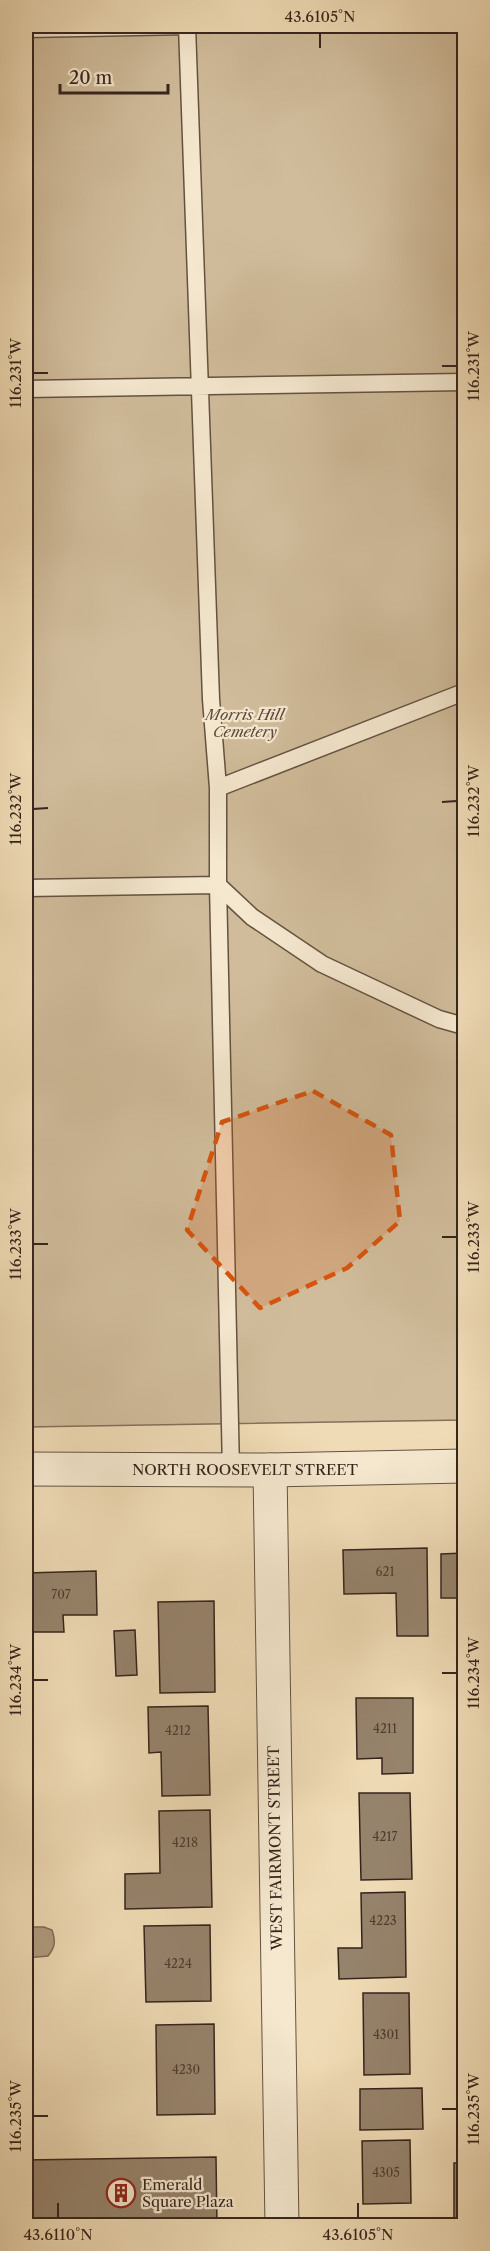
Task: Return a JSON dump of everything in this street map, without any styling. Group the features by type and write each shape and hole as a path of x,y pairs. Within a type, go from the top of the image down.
{"street":[{"name":"NORTH ROOSEVELT STREET","path":"26,1469 270,1470 465,1466"},
{"name":"WEST FAIRMONT STREET","path":"270,1470 282,2226"}],"lane":[{"path":"26,29 188,26 211,699 218,788 218,885 231,1470"},
{"path":"26,389 465,382"},
{"path":"218,788 465,692"},
{"path":"26,888 218,885 252,917 322,964 439,1019 465,1026"}],"highlighted area":[{"path":"313,1091 391,1135 400,1221 347,1268 260,1308 187,1230 222,1122"}],"green space":[{"name":"Morris Hill Cemetery","path":"26,26 464,26 464,1420 26,1427"}],"shaded area":[{"path":"26,1927 44,1927 52,1930 54,1944 48,1956 26,1958"}],"building":[{"path":"427,1548 428,1636 397,1636 396,1593 344,1594 343,1550"},
{"path":"464,1553 464,1598 441,1598 441,1554"},
{"path":"96,1571 97,1615 63,1615 64,1632 26,1632 26,1573"},
{"path":"214,1601 215,1692 160,1693 158,1602"},
{"path":"135,1630 137,1675 116,1676 114,1631"},
{"path":"356,1698 413,1698 413,1773 382,1774 382,1758 357,1759"},
{"path":"208,1706 210,1795 162,1796 161,1752 149,1753 148,1707"},
{"path":"359,1793 410,1793 412,1879 361,1880"},
{"path":"210,1810 212,1907 125,1909 125,1874 160,1873 159,1811"},
{"path":"405,1892 406,1977 339,1979 338,1948 362,1948 361,1893"},
{"path":"210,1925 211,2001 146,2002 144,1926"},
{"path":"363,1993 409,1993 410,2074 364,2075"},
{"path":"214,2024 215,2114 157,2115 156,2025"},
{"path":"422,2088 423,2129 360,2130 360,2089"},
{"path":"410,2140 411,2203 363,2204 362,2141"},
{"name":"Emerald Square Plaza","path":"216,2157 217,2226 26,2226 26,2160"},
{"path":"454,2163 464,2163 464,2225 454,2225"}],"place":[{"name":"Emerald Square Plaza","path":"121,2193"}]}
